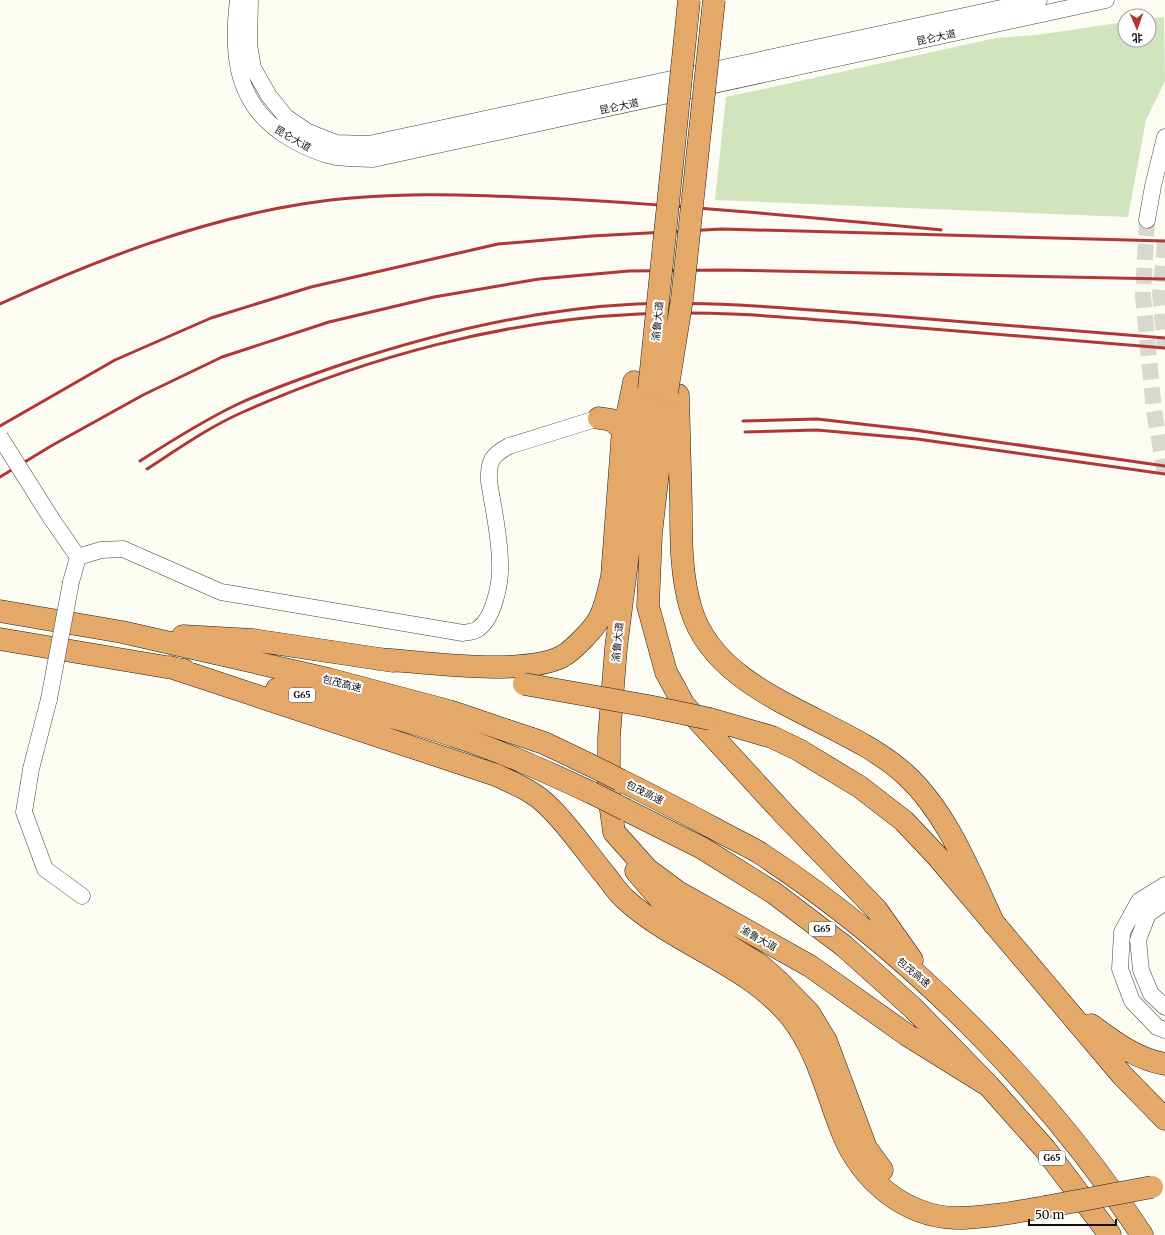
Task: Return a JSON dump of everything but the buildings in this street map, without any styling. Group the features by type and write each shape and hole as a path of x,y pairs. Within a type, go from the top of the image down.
{"highway":[{"name":"渝鲁大道","path":"689,0 652,392 616,648 609,744 609,796 614,832 647,869 678,892 810,966 907,1036 989,1086"},
{"path":"622,444 652,392 682,299 714,0"},
{"path":"599,418 652,392"},
{"path":"652,392 681,524 684,574 691,610 705,639 740,677 765,693 864,744 907,776 939,816 965,863 994,924"},
{"path":"652,392 651,534 648,606 666,672 684,705 785,815 876,909 929,984"},
{"path":"379,659 507,667 540,663 563,656 583,638 599,620 607,598 612,576 622,444 623,430 618,424 612,420 599,418"},
{"name":"包茂高速","path":"0,611 122,632 328,680 449,711 544,743 663,801 759,853 838,909 929,984 987,1042 1052,1116 1111,1189 1142,1235"},
{"path":"122,632 253,640 379,659 648,706 710,719 772,737 799,750 860,786 909,826 1122,1075 1165,1119"},
{"name":"包茂高速","path":"0,639 67,652 170,667 239,681 359,708 454,736 539,769 592,793 702,848 774,893 819,926 844,946 913,1008 989,1086 1045,1149 1110,1235"},
{"path":"170,667 496,775 534,794 557,815 623,898 658,925 760,987 779,1003 804,1037 816,1059 851,1152 862,1169 875,1183 905,1204 920,1211 940,1216 961,1218 1006,1214 1161,1186"},
{"path":"614,832 638,875 660,899 693,924 760,966 777,980 809,1014 826,1041 866,1148 879,1167 892,1181 910,1195 944,1209 964,1213 1006,1214"},
{"path":"1055,996 1125,1049 1140,1056 1165,1064"}],"street":[{"name":"昆仑大道","path":"238,0 235,26 235,54 239,74 254,108 277,131 308,148 336,157 373,159 1106,0"},
{"path":"250,0 249,44 253,68 269,96 286,117 308,132 336,143 369,144 1039,0"},
{"path":"1147,220 1153,186 1165,137"},
{"path":"78,557 101,550 123,549 221,592 463,633 477,630 486,622 492,611 499,580 500,564 489,481 491,460 498,452 510,446 599,418"},
{"path":"0,437 51,518 78,557 49,699 31,769 24,812 45,869 82,896"},
{"path":"1165,885 1139,901 1122,932 1120,969 1132,1002 1157,1027 1165,1030"},
{"path":"1165,902 1148,914 1138,940 1141,970 1151,994 1165,1007"}],"green space":[{"path":"1164,17 1165,81 1146,120 1128,217 715,200 726,97 996,38 1036,35 1117,23 1117,48 1157,48 1157,18"}],"tunnel":[{"path":"1147,220 1143,296 1154,411 1165,473"},
{"path":"1165,242 1160,295 1165,349"}],"railway":[{"path":"0,304 73,272 148,244 186,232 263,211 302,204 368,197 401,195 467,195 566,199 707,209 941,230"},
{"path":"0,426 115,360 211,318 311,287 498,244 592,236 722,229 1165,241"},
{"path":"0,477 51,446 143,395 222,357 329,322 434,297 539,279 629,271 723,270 1165,279"},
{"path":"140,461 187,432 236,405 340,365 376,353 449,333 486,324 560,311 636,304 666,303 758,306 1165,338"},
{"path":"147,469 230,418 290,392 338,374 387,358 436,345 487,333 537,324 639,314 697,313 755,315 1165,348"},
{"path":"743,421 817,419 914,430 1165,466"},
{"path":"745,432 817,430 917,439 1165,474"}]}
